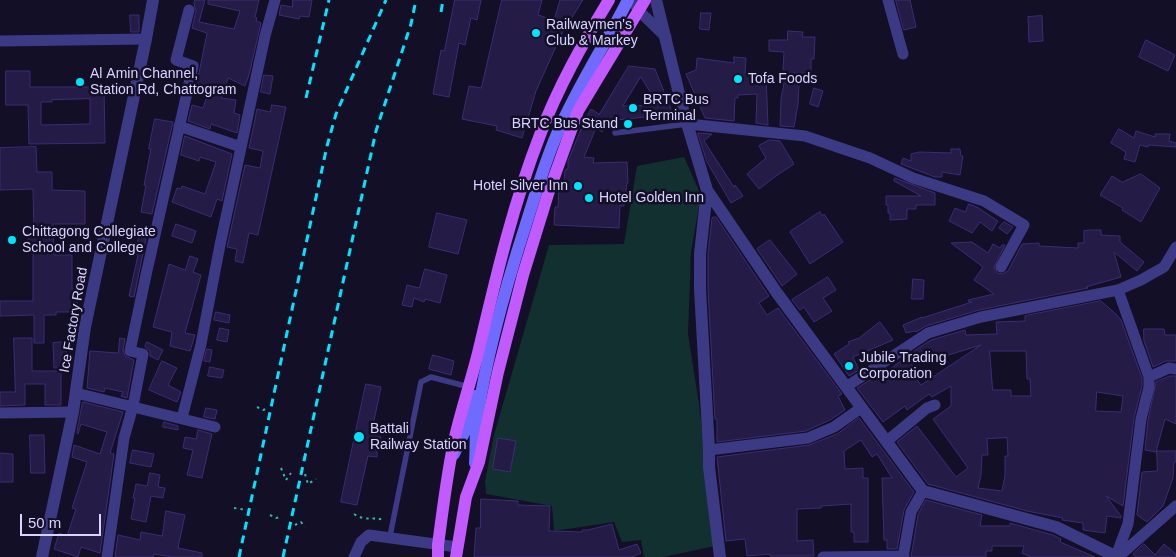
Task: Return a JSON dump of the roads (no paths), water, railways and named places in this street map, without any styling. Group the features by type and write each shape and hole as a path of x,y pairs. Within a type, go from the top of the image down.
{"main road":[{"path":"438,551 455,436 470,387 500,260 522,186 553,103 584,41 609,0"},
{"path":"450,465 464,432 490,351 517,253 556,135 579,87 628,0"},
{"path":"457,552 466,497 479,462 500,362 523,275 548,194 578,111 639,3"},
{"path":"474,475 477,420 490,351"}],"street":[{"name":"Ice Factory Road","path":"42,557 73,412 85,327 146,38 152,0"},
{"path":"182,418 201,344 241,147 265,36 275,0"},
{"path":"656,0 707,190 777,292 923,490 1056,527 1117,557"},
{"path":"888,0 903,54"},
{"path":"639,3 666,37"},
{"path":"107,557 124,438 133,406 143,354 130,352 192,66 176,60 190,10"},
{"path":"0,41 146,38"},
{"path":"688,124 804,136 870,158 913,178 984,201 1024,225 1001,267"},
{"path":"179,126 241,147"},
{"path":"707,190 700,254 700,289 709,466 720,557"},
{"path":"846,387 928,333 981,317 1118,290 1141,280 1164,266 1176,247"},
{"path":"1117,557 1128,524 1140,419 1149,387 1149,377 1118,290"},
{"path":"1149,377 1169,368 1176,369"},
{"path":"76,392 215,426"},
{"path":"887,441 927,408 935,405"},
{"path":"709,450 808,438 834,427 861,408"},
{"path":"0,413 73,412"},
{"path":"823,557 903,557 911,512 923,490"},
{"path":"1117,557 1176,506"},
{"path":"354,557 361,542 369,535 390,536 438,551 457,552"}],"lane":[{"path":"615,133 688,124"},
{"path":"390,536 421,382 431,377 470,387"}],"railway":[{"path":"306,98 329,0"},
{"path":"239,557 327,146 336,114 386,0"},
{"path":"283,557 376,131 411,24 416,0"},
{"path":"441,12 443,0"}],"place":[{"name":"Railwaymen's Club & Markey","path":"536,33"},
{"name":"Tofa Foods","path":"738,79"},
{"name":"Al Amin Channel, Station Rd, Chattogram","path":"80,82"},
{"name":"BRTC Bus Terminal","path":"633,108"},
{"name":"BRTC Bus Stand","path":"628,124"},
{"name":"Hotel Silver Inn","path":"578,186"},
{"name":"Hotel Golden Inn","path":"589,198"},
{"name":"Chittagong Collegiate School and College","path":"12,240"},
{"name":"Jubile Trading Corporation","path":"849,366"},
{"name":"Battali Railway Station","path":"359,437"}]}
